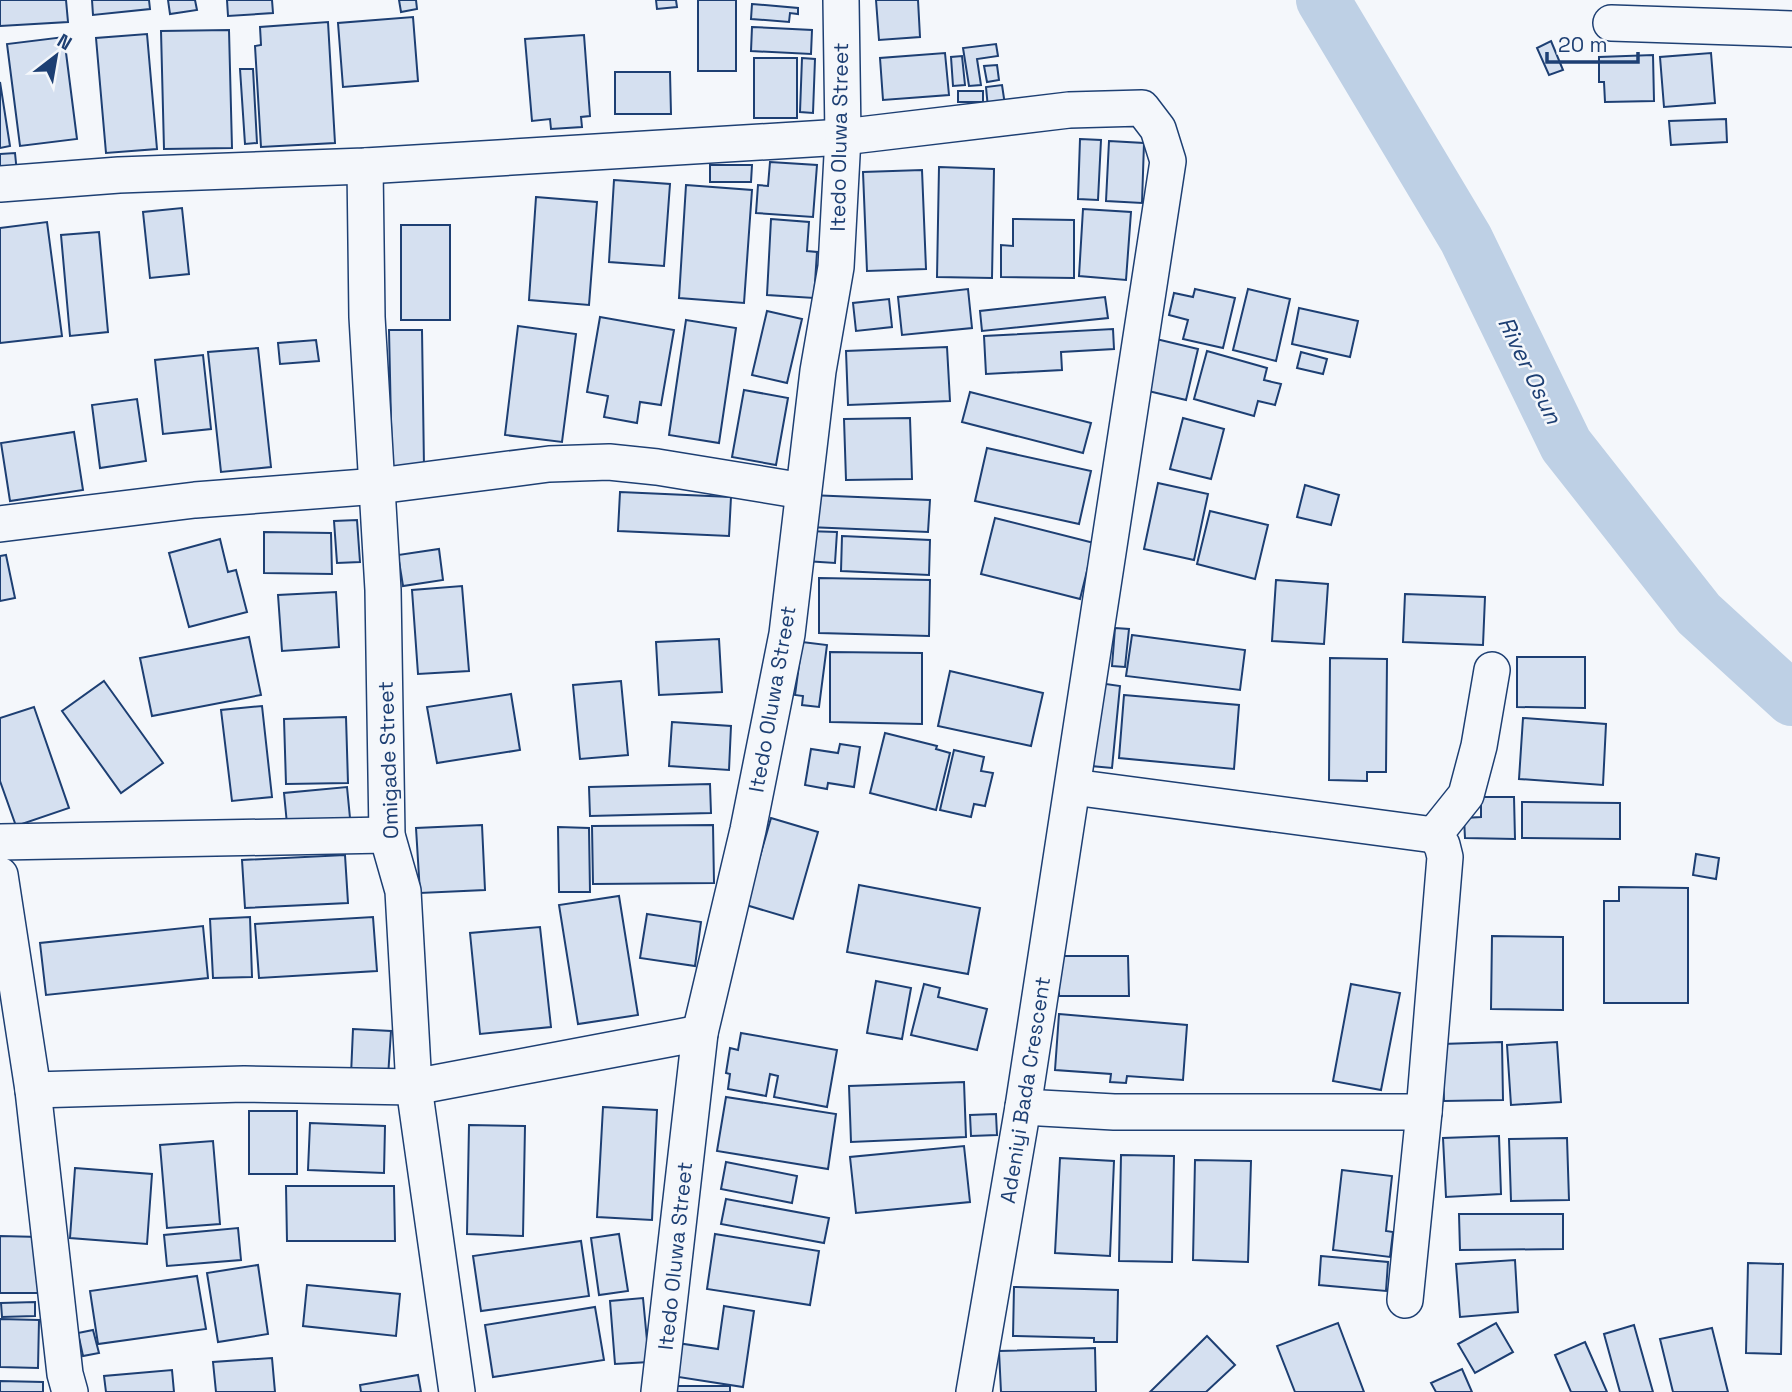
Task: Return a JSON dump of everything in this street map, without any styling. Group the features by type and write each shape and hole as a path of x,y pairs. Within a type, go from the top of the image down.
{"street":[{"name":"Itedo Oluwa Street","path":"659,1392 700,1033 748,830 787,634 818,371 836,267 843,137 841,0"},
{"path":"1611,23 1792,29"},
{"name":"Adeniyi Bada Crescent","path":"843,137 1069,110 1142,108 1158,129 1168,162 1023,1107 974,1392"},
{"path":"0,184 119,174 365,166 843,137"},
{"name":"Omigade Street","path":"365,166 367,317 383,590 387,835 403,891 414,1087 457,1392"},
{"path":"0,524 195,500 379,486 549,464 609,462 657,467 803,491"},
{"path":"1434,835 1466,794 1479,746 1492,670"},
{"path":"1073,787 1434,835 1442,845 1445,857 1405,1300"},
{"path":"0,842 387,835"},
{"path":"0,875 33,1090 65,1374 70,1392"},
{"path":"33,1090 244,1084 414,1087 700,1033"},
{"path":"1023,1107 1114,1112 1424,1112"}],"building":[{"path":"0,0 66,0 68,22 0,26"},
{"path":"92,0 149,0 150,9 93,15"},
{"path":"168,0 195,0 197,10 170,14"},
{"path":"227,0 272,0 273,13 228,16"},
{"path":"399,0 416,0 417,9 401,12"},
{"path":"656,0 676,0 677,7 657,9"},
{"path":"698,0 736,0 736,71 698,71"},
{"path":"876,0 918,0 920,37 879,40"},
{"path":"752,4 798,8 798,14 790,13 789,22 751,19"},
{"path":"413,17 418,81 343,87 338,23"},
{"path":"328,22 335,143 261,147 255,46 261,45 260,27"},
{"path":"752,27 812,30 811,54 751,51"},
{"path":"229,30 232,148 164,149 161,31"},
{"path":"147,34 157,149 106,153 96,38"},
{"path":"584,35 590,116 581,117 582,127 551,129 550,119 532,121 525,39"},
{"path":"64,37 77,139 20,146 7,44"},
{"path":"1551,41 1563,70 1549,75 1537,48"},
{"path":"996,44 998,56 977,59 981,85 969,86 963,48"},
{"path":"945,53 949,95 883,100 880,58"},
{"path":"1711,53 1715,103 1664,107 1660,57"},
{"path":"1653,55 1654,101 1605,102 1604,82 1599,82 1599,57"},
{"path":"962,56 965,85 953,86 951,57"},
{"path":"754,58 797,58 797,118 754,118"},
{"path":"802,58 815,59 813,113 800,112"},
{"path":"997,65 999,80 987,82 984,66"},
{"path":"240,69 253,69 257,143 245,144"},
{"path":"615,72 670,72 671,114 615,114"},
{"path":"0,82 10,146 0,148"},
{"path":"1002,85 1005,105 988,108 986,87"},
{"path":"958,91 983,91 983,102 958,102"},
{"path":"1726,119 1727,142 1671,145 1669,121"},
{"path":"1080,139 1101,140 1098,200 1078,199"},
{"path":"1109,141 1144,143 1142,203 1106,201"},
{"path":"15,153 17,173 0,174 0,154"},
{"path":"770,162 817,165 813,217 756,213 758,185 768,186"},
{"path":"710,165 752,165 751,182 710,182"},
{"path":"939,167 994,169 992,278 937,277"},
{"path":"922,170 926,269 867,271 863,172"},
{"path":"614,180 670,184 664,266 609,262"},
{"path":"686,185 752,190 744,303 679,298"},
{"path":"536,197 597,202 589,305 529,300"},
{"path":"182,208 189,274 150,278 143,212"},
{"path":"1083,209 1131,212 1126,280 1079,276"},
{"path":"771,219 809,222 807,251 817,252 814,298 767,295"},
{"path":"1013,219 1074,220 1074,278 1001,277 1001,245 1013,246"},
{"path":"47,222 62,336 0,343 0,228"},
{"path":"401,225 450,225 450,320 401,320"},
{"path":"99,232 108,332 70,336 61,235"},
{"path":"968,289 972,328 902,335 898,297"},
{"path":"1195,289 1235,298 1223,348 1183,339 1188,320 1169,315 1174,293 1193,297"},
{"path":"1248,289 1290,299 1276,361 1233,350"},
{"path":"1105,297 1108,318 982,331 980,311"},
{"path":"889,299 892,327 856,331 853,303"},
{"path":"1299,308 1358,321 1350,357 1292,344"},
{"path":"767,311 802,319 787,383 752,375"},
{"path":"600,317 674,330 661,405 640,402 637,423 604,417 608,396 587,392"},
{"path":"686,320 736,328 719,443 669,435"},
{"path":"518,326 576,334 562,442 505,435"},
{"path":"1113,329 1114,349 1061,352 1062,370 986,374 984,336"},
{"path":"389,330 422,330 424,467 392,468"},
{"path":"1152,338 1198,349 1186,400 1140,389"},
{"path":"316,340 319,361 280,364 278,343"},
{"path":"947,347 950,401 848,405 846,351"},
{"path":"258,348 271,467 221,472 208,352"},
{"path":"1207,351 1267,368 1264,380 1281,384 1275,405 1258,401 1254,416 1194,399"},
{"path":"1301,352 1327,359 1323,374 1297,368"},
{"path":"203,355 211,429 163,434 155,360"},
{"path":"744,390 788,398 776,465 732,457"},
{"path":"970,392 1091,423 1083,453 962,422"},
{"path":"137,399 146,461 100,468 92,405"},
{"path":"910,418 912,479 846,480 844,419"},
{"path":"1183,418 1224,429 1211,479 1170,469"},
{"path":"74,432 83,490 10,501 1,443"},
{"path":"987,448 1091,471 1079,524 975,501"},
{"path":"1158,483 1208,494 1194,560 1144,549"},
{"path":"1305,485 1339,495 1331,525 1297,517"},
{"path":"620,492 731,497 729,536 618,531"},
{"path":"809,495 930,500 928,532 808,527"},
{"path":"1210,511 1268,525 1255,579 1197,564"},
{"path":"995,518 1094,543 1080,599 981,574"},
{"path":"357,520 360,562 337,563 334,521"},
{"path":"806,531 837,532 835,563 805,561"},
{"path":"264,532 331,533 332,574 264,573"},
{"path":"842,536 930,540 929,575 841,571"},
{"path":"220,539 228,572 236,570 247,612 189,627 169,553"},
{"path":"439,549 443,580 403,586 398,555"},
{"path":"6,555 15,598 0,601 0,556"},
{"path":"819,578 930,580 929,636 819,633"},
{"path":"1276,580 1328,584 1324,644 1272,641"},
{"path":"462,586 469,671 418,674 412,590"},
{"path":"336,592 339,647 282,651 278,595"},
{"path":"1405,594 1485,597 1483,645 1403,642"},
{"path":"1115,628 1129,629 1125,667 1112,666"},
{"path":"1132,635 1245,650 1240,690 1126,676"},
{"path":"249,637 261,695 152,716 140,658"},
{"path":"719,639 722,692 659,695 656,642"},
{"path":"802,642 827,645 819,707 802,705 803,696 795,695"},
{"path":"830,652 922,653 922,724 830,722"},
{"path":"1517,657 1585,657 1585,708 1517,707"},
{"path":"1330,658 1387,659 1386,772 1367,772 1367,781 1329,780"},
{"path":"950,671 1043,693 1031,746 938,726"},
{"path":"104,681 163,763 121,793 62,711"},
{"path":"621,681 628,755 580,759 573,685"},
{"path":"1099,683 1120,686 1112,768 1091,766"},
{"path":"511,694 520,750 437,763 427,707"},
{"path":"1124,695 1239,705 1234,769 1119,758"},
{"path":"262,706 272,797 232,801 221,710"},
{"path":"34,707 69,808 16,826 0,781 0,718"},
{"path":"346,717 348,783 286,784 284,719"},
{"path":"1523,718 1606,724 1603,785 1519,779"},
{"path":"672,722 731,726 729,770 669,766"},
{"path":"885,733 937,746 936,749 950,753 936,810 870,793"},
{"path":"840,744 860,747 854,787 828,783 827,789 805,785 811,749 838,753"},
{"path":"954,750 984,757 981,771 993,773 985,806 974,804 971,817 940,810"},
{"path":"710,784 711,813 590,816 589,787"},
{"path":"347,787 350,818 287,824 284,793"},
{"path":"1481,797 1514,797 1515,839 1465,838 1464,818 1481,817"},
{"path":"1522,802 1620,803 1620,839 1522,838"},
{"path":"771,818 818,832 793,919 746,905"},
{"path":"482,825 485,890 420,893 416,828"},
{"path":"713,825 714,883 593,884 592,826"},
{"path":"558,827 589,828 590,892 559,892"},
{"path":"1696,854 1719,858 1716,879 1693,875"},
{"path":"345,855 348,903 245,908 242,860"},
{"path":"859,885 980,908 968,974 847,952"},
{"path":"1619,887 1688,888 1688,1003 1604,1003 1604,901 1619,901"},
{"path":"619,896 638,1015 578,1024 559,905"},
{"path":"647,914 701,922 695,966 640,958"},
{"path":"250,917 252,977 213,978 210,919"},
{"path":"373,917 377,971 259,978 255,924"},
{"path":"203,926 208,978 46,995 40,943"},
{"path":"540,927 551,1027 480,1034 470,933"},
{"path":"1492,936 1563,937 1563,1010 1491,1009"},
{"path":"1059,956 1128,956 1129,996 1059,996"},
{"path":"876,981 911,988 902,1039 867,1033"},
{"path":"924,984 940,988 938,997 987,1009 977,1050 911,1035"},
{"path":"1351,984 1400,993 1381,1090 1333,1081"},
{"path":"1059,1014 1187,1025 1183,1080 1127,1076 1126,1083 1110,1082 1111,1074 1055,1070"},
{"path":"353,1029 391,1031 388,1077 351,1075"},
{"path":"741,1033 837,1050 827,1107 774,1097 778,1076 770,1074 766,1096 728,1089 730,1074 726,1073 730,1048 738,1050"},
{"path":"1502,1042 1503,1100 1444,1101 1442,1044"},
{"path":"1557,1042 1561,1102 1511,1105 1507,1045"},
{"path":"964,1082 966,1137 851,1142 849,1086"},
{"path":"726,1097 836,1114 828,1169 717,1151"},
{"path":"603,1107 657,1110 652,1220 597,1217"},
{"path":"249,1111 297,1111 297,1174 249,1174"},
{"path":"996,1114 997,1135 971,1136 970,1115"},
{"path":"310,1123 385,1126 384,1173 308,1170"},
{"path":"469,1125 525,1126 523,1236 467,1234"},
{"path":"1499,1136 1501,1194 1446,1197 1443,1138"},
{"path":"1567,1138 1569,1200 1511,1201 1509,1139"},
{"path":"213,1141 220,1224 167,1228 160,1145"},
{"path":"964,1146 970,1202 856,1213 850,1157"},
{"path":"1121,1155 1174,1156 1172,1262 1119,1261"},
{"path":"1060,1158 1114,1161 1110,1256 1055,1253"},
{"path":"1195,1160 1251,1161 1248,1262 1193,1260"},
{"path":"726,1162 797,1176 792,1203 721,1189"},
{"path":"75,1168 152,1174 147,1244 70,1238"},
{"path":"1342,1170 1392,1176 1386,1231 1393,1232 1390,1257 1333,1250"},
{"path":"286,1186 394,1186 395,1241 287,1241"},
{"path":"726,1199 829,1218 824,1243 721,1224"},
{"path":"1459,1214 1563,1214 1563,1249 1460,1250"},
{"path":"238,1228 241,1260 167,1266 164,1235"},
{"path":"619,1234 628,1291 599,1295 591,1238"},
{"path":"715,1234 819,1251 810,1305 707,1289"},
{"path":"0,1236 40,1237 38,1293 0,1293"},
{"path":"581,1241 589,1296 481,1311 473,1256"},
{"path":"1321,1256 1388,1262 1386,1291 1319,1285"},
{"path":"1515,1260 1518,1312 1460,1317 1456,1264"},
{"path":"1748,1263 1783,1264 1781,1354 1746,1353"},
{"path":"258,1265 268,1334 218,1342 207,1273"},
{"path":"197,1276 206,1329 98,1344 90,1291"},
{"path":"307,1285 400,1294 396,1336 303,1326"},
{"path":"1014,1287 1118,1290 1117,1342 1094,1342 1094,1338 1013,1336"},
{"path":"643,1298 649,1362 615,1364 610,1301"},
{"path":"35,1302 35,1316 2,1317 1,1303"},
{"path":"724,1306 754,1311 743,1387 672,1376 677,1343 718,1349"},
{"path":"595,1307 604,1360 493,1377 485,1325"},
{"path":"0,1319 39,1320 38,1368 0,1367"},
{"path":"1338,1323 1364,1392 1295,1392 1277,1346"},
{"path":"1496,1323 1513,1352 1475,1373 1458,1344"},
{"path":"1634,1325 1653,1392 1620,1392 1604,1334"},
{"path":"1712,1328 1728,1392 1673,1392 1660,1339"},
{"path":"93,1330 99,1353 83,1356 78,1333"},
{"path":"1207,1336 1235,1365 1206,1392 1150,1392"},
{"path":"1585,1342 1607,1392 1571,1392 1555,1355"},
{"path":"1095,1348 1096,1392 1001,1392 999,1351"},
{"path":"272,1358 275,1392 216,1392 213,1362"},
{"path":"1462,1369 1472,1392 1436,1392 1431,1383"},
{"path":"172,1370 174,1392 106,1392 104,1376"},
{"path":"418,1375 421,1392 361,1392 360,1385"},
{"path":"0,1381 43,1382 43,1392 0,1392"},
{"path":"674,1386 730,1386 730,1392 674,1392"}],"waterway":[{"name":"River Osun","path":"1323,0 1466,239 1566,445 1699,614 1792,699"}]}
